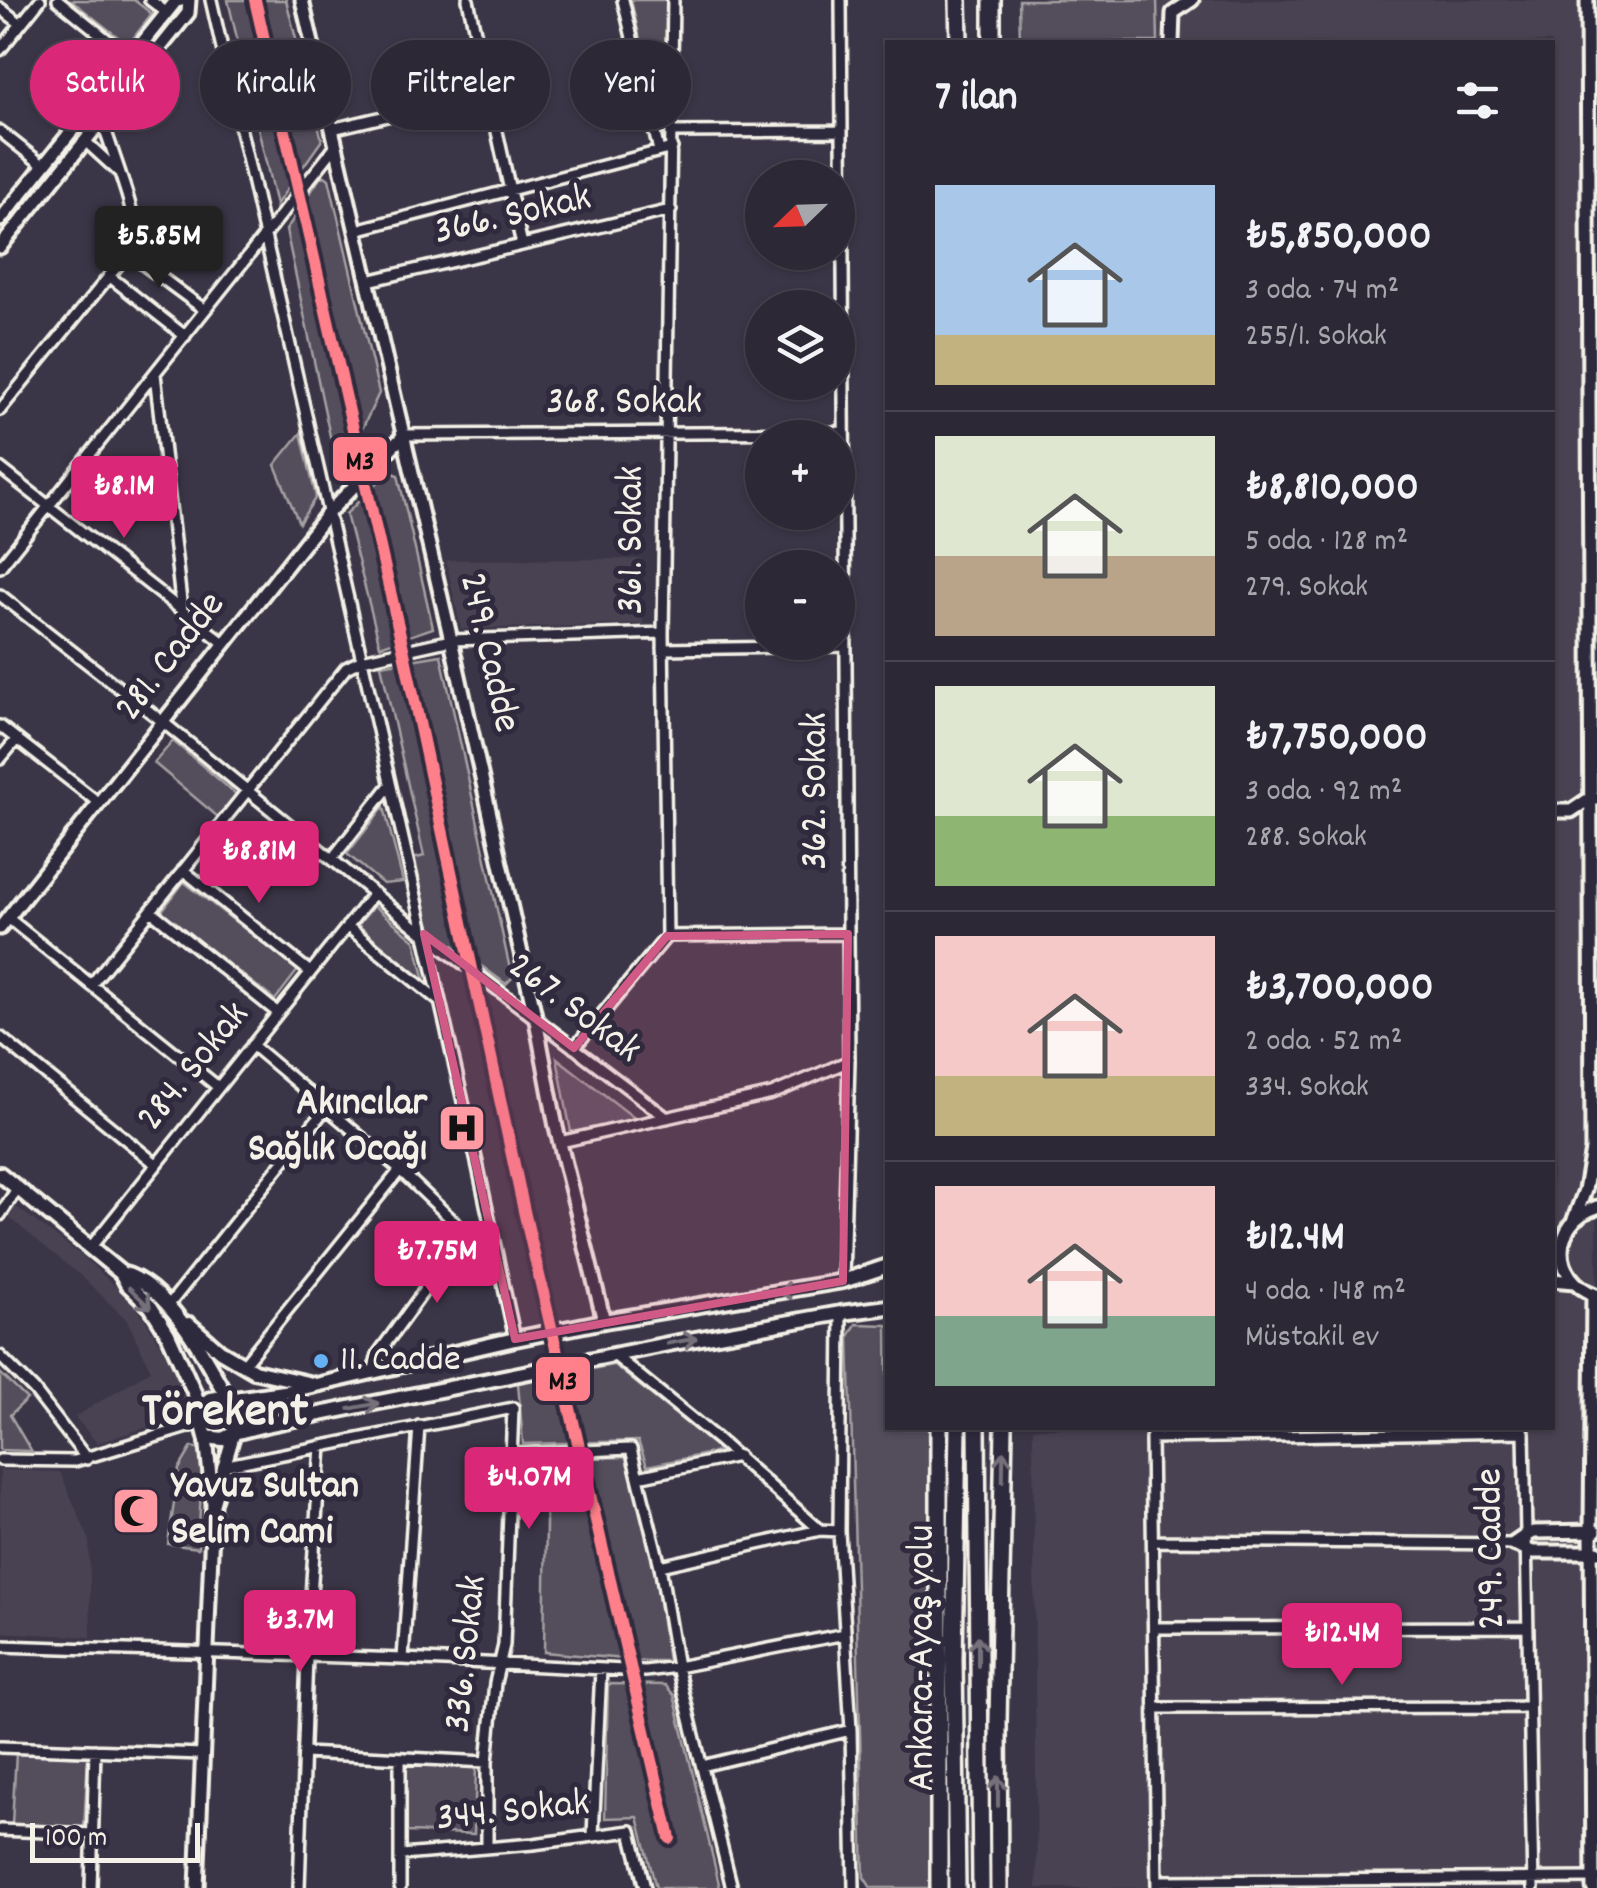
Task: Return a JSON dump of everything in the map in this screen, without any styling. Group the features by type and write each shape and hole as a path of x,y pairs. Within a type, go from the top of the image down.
{"highway":[{"path":"958,0 958,40"},
{"path":"992,0 992,40"},
{"path":"939,1430 939,1888"},
{"name":"Ankara-Ayaş yolu","path":"957,1888 954,1660 958,1430"},
{"name":"Ankara-Ayaş yolu","path":"977,1430 982,1888"},
{"path":"999,1888 998,1683 1004,1430"}],"main road":[{"path":"0,1174 120,1273 151,1308 190,1381 203,1430 223,1440 234,1433 614,1355 885,1307"},
{"path":"199,1408 210,1400 290,1391 604,1321 843,1282 885,1267"},
{"path":"120,1273 133,1276 243,1366 314,1385"},
{"path":"168,1306 207,1359 235,1414 234,1433"}],"street":[{"path":"0,50 40,0"},
{"path":"58,0 108,40"},
{"path":"150,0 167,13"},
{"path":"145,40 181,0"},
{"path":"166,40 188,13 189,0"},
{"path":"211,0 515,1339"},
{"name":"249. Cadde","path":"302,0 311,40"},
{"path":"468,0 477,40"},
{"path":"623,0 659,152"},
{"name":"361. Sokak","path":"667,936 664,433 673,0"},
{"name":"362. Sokak","path":"841,0 844,420"},
{"path":"1172,40 1172,13 1192,0"},
{"path":"1573,1222 1586,1190 1592,1150 1594,354 1587,0"},
{"path":"0,8 21,24"},
{"path":"0,220 73,130"},
{"path":"0,247 94,130"},
{"path":"0,410 132,245 134,226 105,130"},
{"name":"249. Cadde","path":"332,130 451,640 560,1142 604,1321"},
{"path":"497,130 522,245"},
{"path":"672,132 842,130"},
{"path":"0,131 44,166"},
{"path":"85,141 120,173"},
{"path":"0,567 336,146"},
{"path":"356,230 672,148"},
{"name":"366. Sokak","path":"368,282 671,210"},
{"path":"128,253 205,310"},
{"path":"109,276 184,336"},
{"path":"154,374 182,610"},
{"name":"368. Sokak","path":"404,436 745,433"},
{"name":"281. Cadde","path":"4,923 328,513 404,436"},
{"path":"0,468 225,644"},
{"name":"267. Sokak","path":"0,595 424,934 667,1118"},
{"path":"91,985 340,674 362,660 451,640 663,633"},
{"path":"663,649 745,648"},
{"name":"362. Sokak","path":"843,1282 849,1061 846,660"},
{"path":"0,726 99,802"},
{"path":"0,759 17,738"},
{"path":"332,859 390,785"},
{"path":"1555,811 1571,811 1593,799"},
{"path":"1571,811 1593,824"},
{"path":"183,870 310,972"},
{"name":"284. Sokak","path":"90,1248 374,893"},
{"path":"151,911 278,1013"},
{"path":"4,923 91,985 218,1087"},
{"path":"347,926 440,1001"},
{"path":"574,1048 667,936 848,934"},
{"path":"0,1037 156,1164"},
{"path":"252,1045 400,1170 466,1233"},
{"name":"267. Sokak","path":"560,1142 772,1094 849,1061"},
{"path":"168,1306 326,1108"},
{"path":"243,1366 400,1170"},
{"path":"0,1215 17,1188"},
{"path":"1574,1282 1562,1259 1559,1234 1597,1207"},
{"path":"373,1373 378,1354 466,1233 491,1228"},
{"path":"1157,1884 1594,1881 1595,1295 1574,1282 1555,1280"},
{"path":"841,1313 839,1532 851,1730 854,1888"},
{"path":"614,1355 738,1456 820,1530"},
{"path":"0,1356 34,1390 87,1458"},
{"name":"336. Sokak","path":"419,1426 513,1408 502,1664 496,1683 487,1762 486,1847"},
{"path":"222,1466 419,1426 403,1659"},
{"path":"0,1460 58,1462 87,1458 203,1430 213,1504 197,1888"},
{"name":"249. Cadde","path":"1157,1884 1152,1438 1524,1432 1526,1534"},
{"path":"213,1504 234,1433"},
{"path":"298,1888 307,1656 321,1446"},
{"path":"513,1454 631,1449 660,1566 678,1667 732,1888"},
{"path":"638,1476 738,1456"},
{"path":"660,1566 820,1530 839,1532"},
{"path":"1519,1547 1526,1534 1534,1532 1594,1531"},
{"path":"1154,1541 1519,1547 1533,1552 1594,1552"},
{"name":"249. Cadde","path":"1519,1547 1526,1627 1533,1883"},
{"path":"1155,1628 1526,1627"},
{"path":"0,1646 645,1671 845,1634"},
{"path":"593,1835 601,1669"},
{"path":"1155,1708 1529,1707"},
{"path":"702,1766 851,1730"},
{"path":"0,1747 203,1754"},
{"path":"91,1888 95,1750"},
{"path":"304,1753 487,1762"},
{"path":"400,1758 400,1888"},
{"path":"0,1830 92,1834"},
{"name":"344. Sokak","path":"402,1855 631,1831 645,1888"}],"highlighted area":[{"path":"424,934 574,1048 667,936 848,934 843,1281 515,1339"}],"shaded area":[{"path":"71,0 134,0 152,14 132,40 122,40"},
{"path":"228,0 286,0 296,40 237,40"},
{"path":"631,0 667,0 667,40 640,40"},
{"path":"1019,0 1157,0 1158,40 1020,40"},
{"path":"1157,0 1597,0 1597,1888 1037,1888 1033,1430 1555,1430 1555,40 1158,40"},
{"path":"258,130 319,130 322,140 276,205"},
{"path":"325,176 329,179 379,393 339,478 286,230"},
{"path":"301,433 316,497 299,523 275,465"},
{"path":"389,471 398,475 433,628 380,646 346,514"},
{"path":"642,559 643,624 461,629 446,560"},
{"path":"441,655 512,978 506,984 435,932 426,920 413,859 424,856 381,665"},
{"path":"173,741 237,795 218,817 154,763"},
{"path":"384,807 403,882 383,884 347,854"},
{"path":"184,882 298,970 275,1000 161,912"},
{"path":"374,906 415,940 425,981 358,925"},
{"path":"557,1058 637,1120 571,1132"},
{"path":"15,1206 83,1257 144,1318 171,1362 188,1403 183,1416 97,1443 75,1417 151,1370 127,1320 81,1276 6,1215"},
{"path":"856,1324 885,1325 885,1430 929,1430 930,1888 871,1888 864,1877 849,1336"},
{"path":"613,1365 721,1451 647,1466 638,1441 523,1444 518,1383"},
{"path":"0,1373 27,1399 10,1415 31,1451 0,1450"},
{"path":"192,1447 203,1450 198,1548 168,1544 179,1469"},
{"path":"627,1457 655,1573 668,1661 544,1652 547,1459"},
{"path":"0,1470 60,1472 89,1539 91,1637 0,1632"},
{"path":"608,1684 665,1685 674,1695 720,1888 656,1888 638,1817 605,1818"},
{"path":"16,1753 88,1757 84,1828 12,1824"},
{"path":"406,1764 476,1767 474,1834 406,1832"}],"transit line":[{"name":"M3","path":"255,0 403,648 524,1211 670,1838"}],"place":[{"name":"Akıncılar Sağlık Ocağı","path":"462,1128"},
{"name":"11. Cadde","path":"321,1361"},
{"name":"Yavuz Sultan Selim Cami","path":"136,1511"}],"district":[{"name":"Törekent","path":"225,1414"}]}
